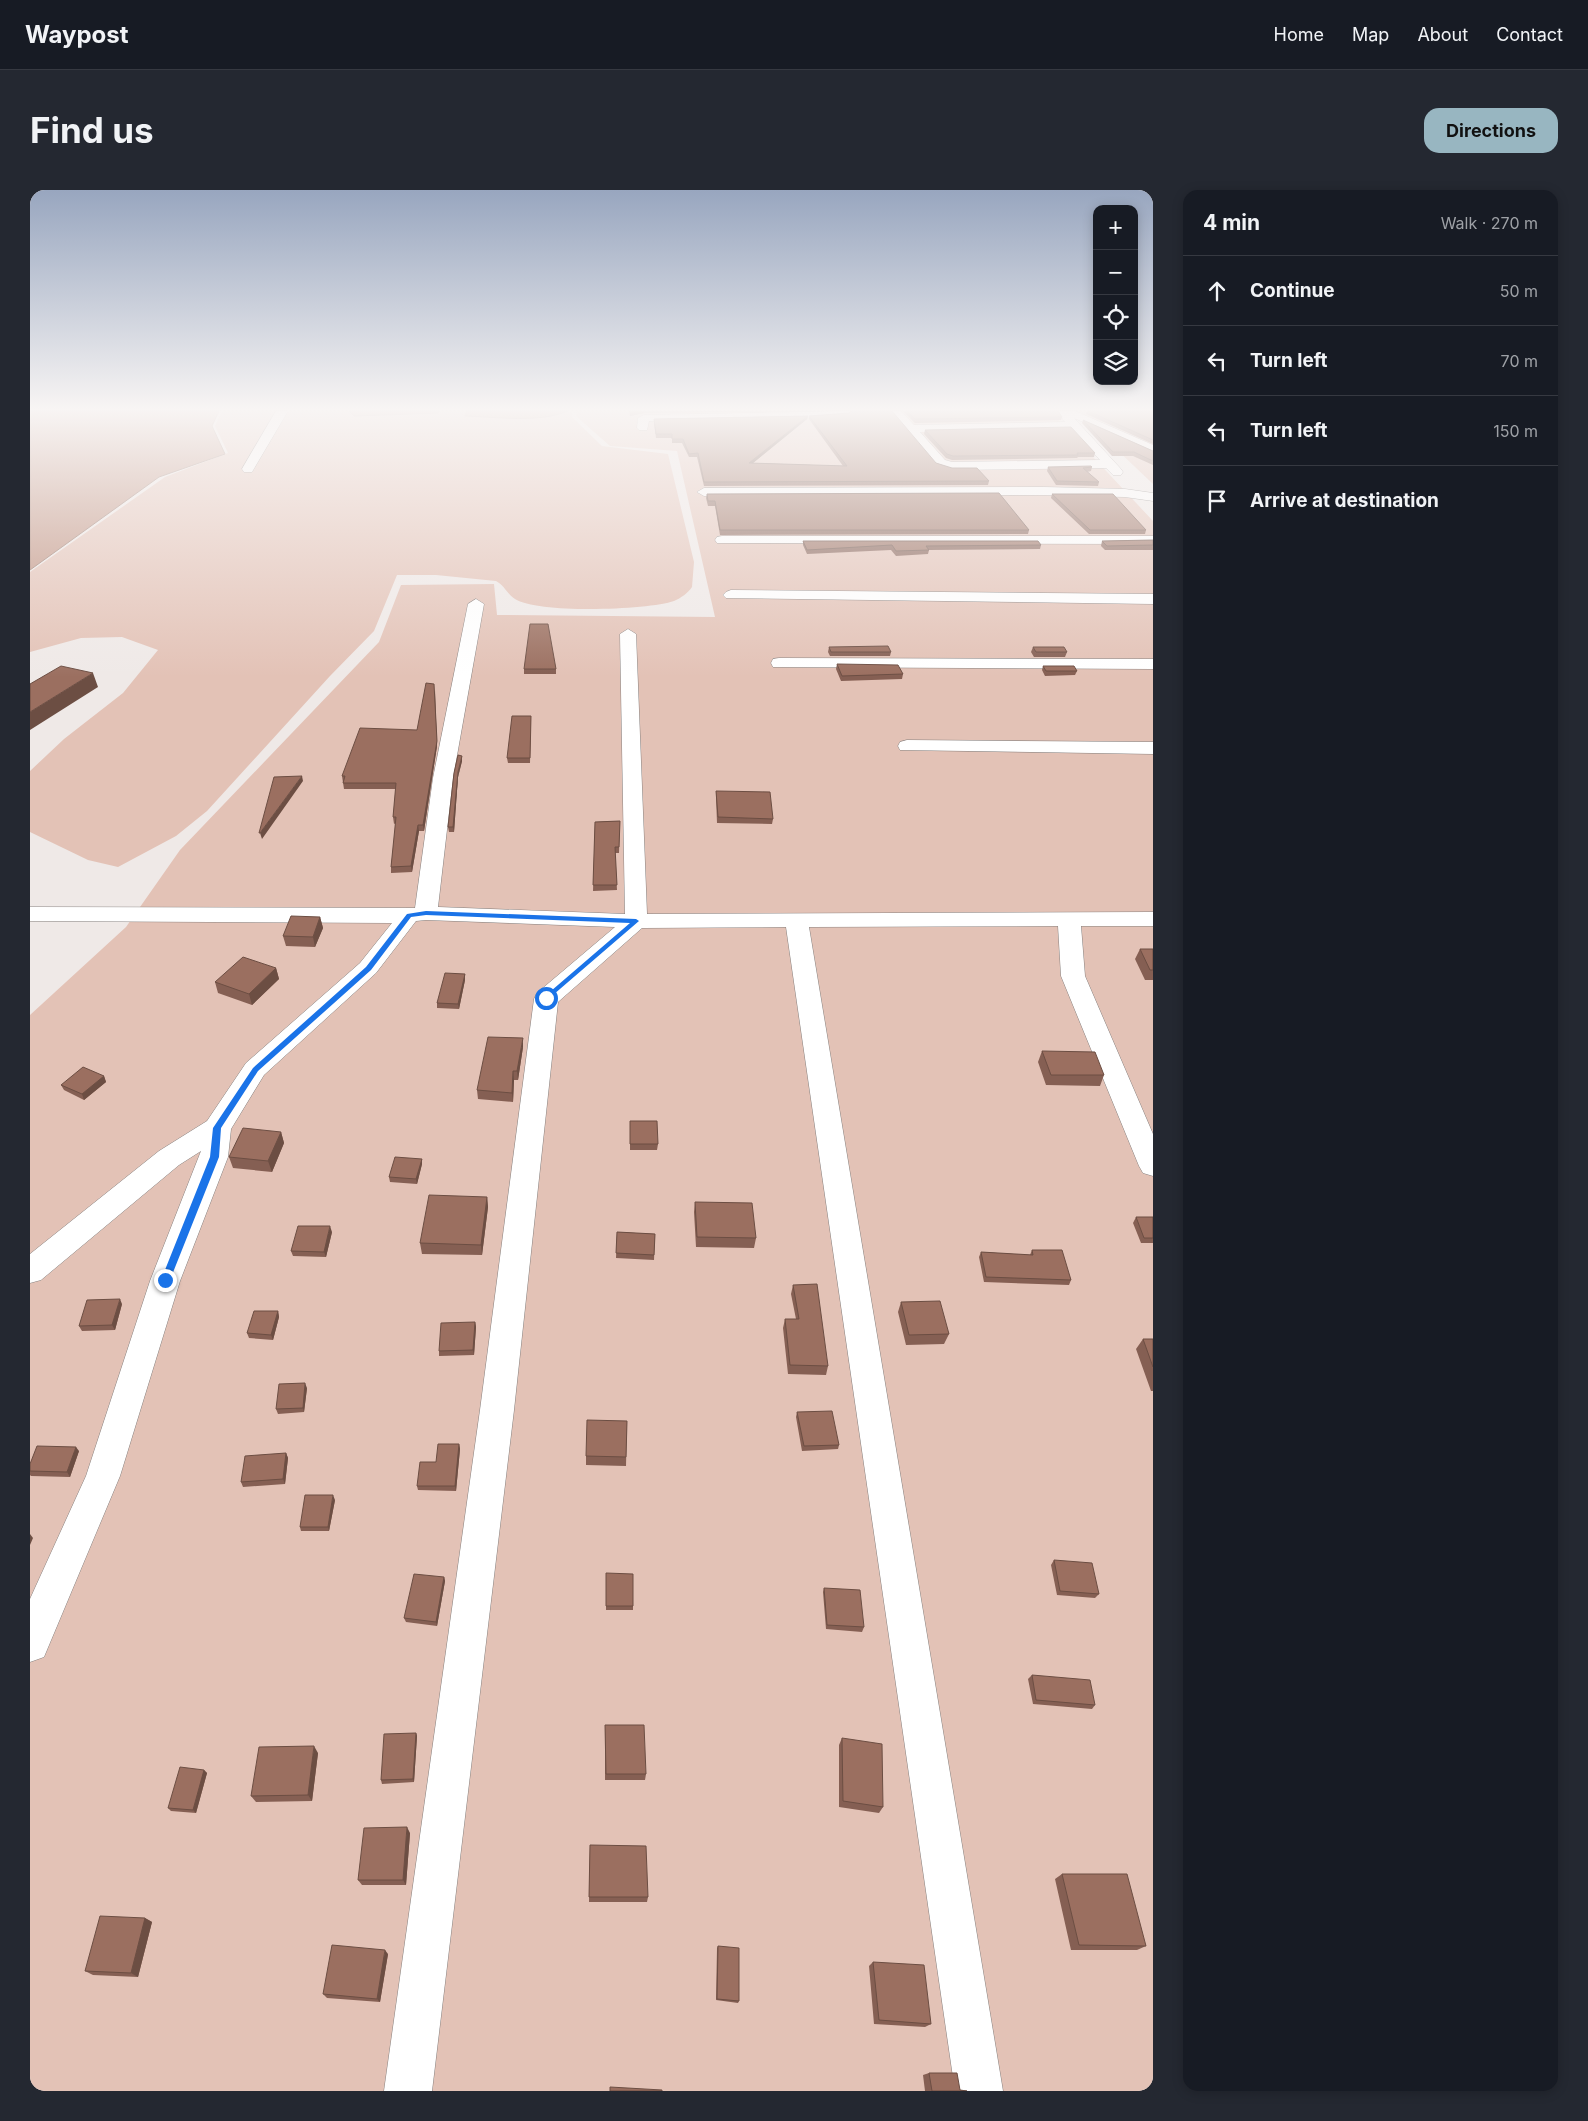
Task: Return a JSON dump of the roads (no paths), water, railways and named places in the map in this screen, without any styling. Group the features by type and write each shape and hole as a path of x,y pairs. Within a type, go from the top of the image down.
{"street":[{"path":"722,540 1153,540"},
{"path":"731,595 1153,599"},
{"path":"30,1271 168,1158 217,1128 255,1069 368,968 418,914 476,604"},
{"path":"628,634 636,921"},
{"path":"779,663 1153,664"},
{"path":"907,746 1153,748"},
{"path":"30,914 418,914 636,921 797,922 1069,918 1153,919"},
{"path":"1069,918 1072,976 1153,1166"},
{"path":"408,2091 496,1420 546,998 636,921"},
{"path":"797,922 879,1434 979,2091"},
{"path":"30,1643 103,1476 165,1280 214,1157 217,1128"}]}
